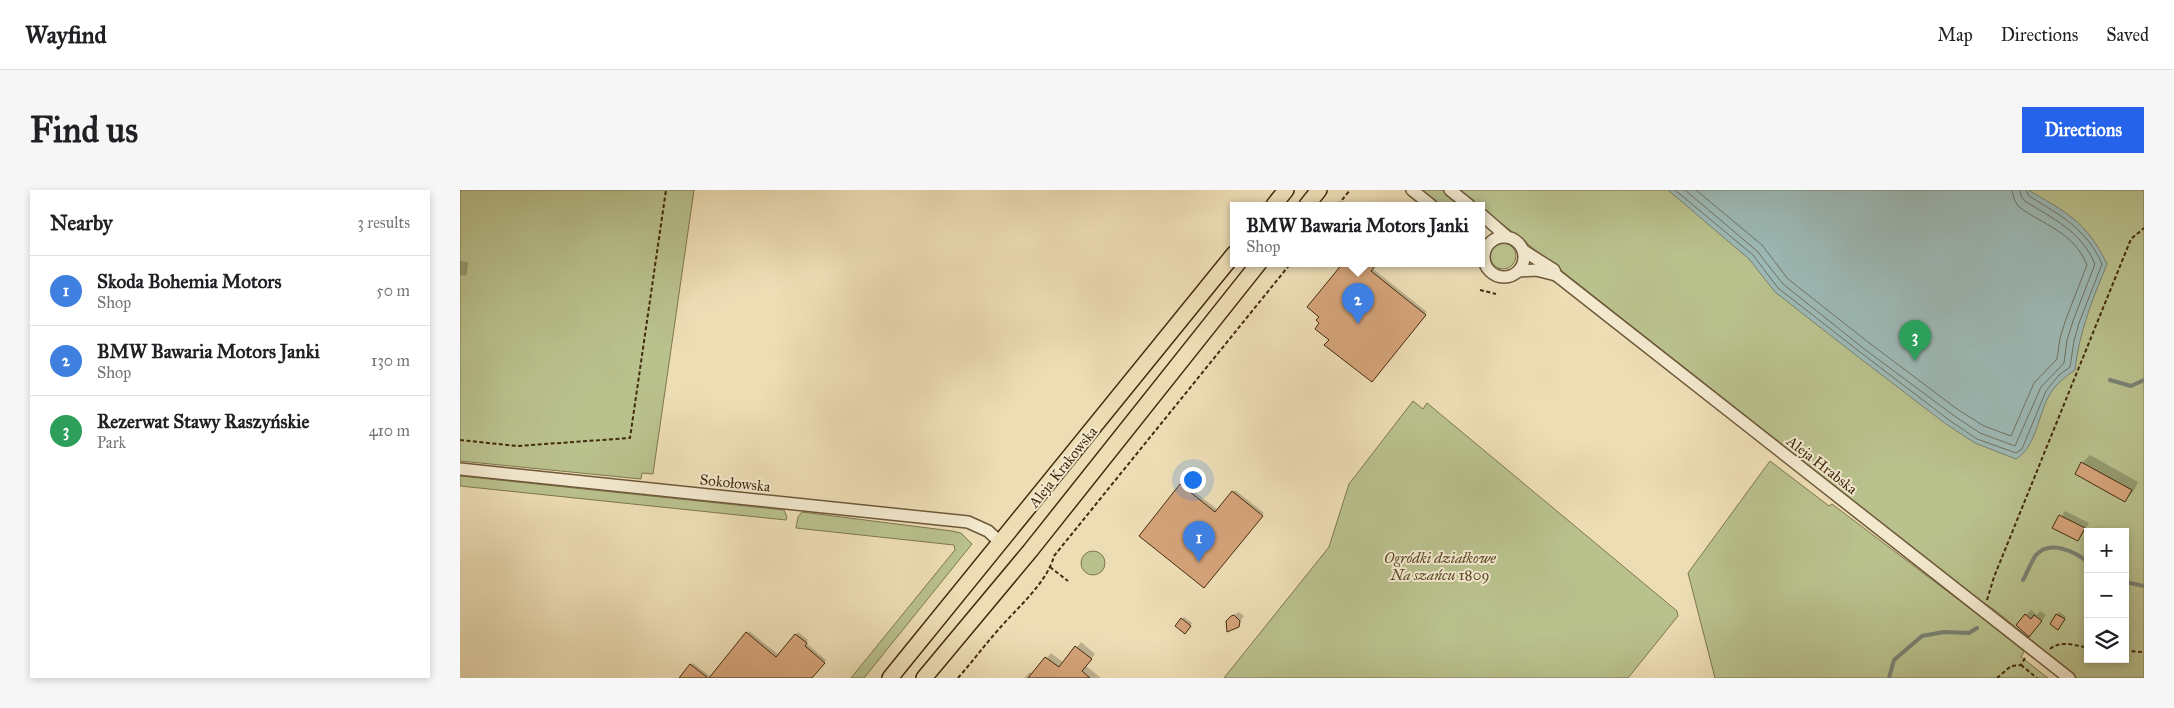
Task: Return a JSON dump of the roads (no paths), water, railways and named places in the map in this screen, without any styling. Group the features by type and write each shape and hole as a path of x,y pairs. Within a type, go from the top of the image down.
{"main road":[{"path":"1276,202 1286,190"},
{"path":"1309,202 1319,190"},
{"name":"Aleja Krakowska","path":"890,678 1230,259"},
{"name":"Aleja Krakowska","path":"924,678 1030,552 1256,267"}],"street":[{"path":"1412,190 1427,202"},
{"path":"1450,190 1465,202"},
{"path":"1485,218 1506,236 1518,241 1524,251 1524,262 1519,271 1506,277 1491,273 1485,264"},
{"path":"1485,246 1492,240 1506,236"},
{"name":"Aleja Hrabska","path":"1524,251 1550,267 1556,275 2069,678"},
{"name":"Aleja Hrabska","path":"1519,271 1536,270 1556,275"},
{"name":"Sokołowska","path":"460,469 968,522 988,531 1001,543"}],"water":[{"path":"1668,190 2028,190 2054,205 2083,228 2092,238 2107,264 2083,329 2075,370 2061,380 2050,394 2033,438 2023,453 2016,459 1975,443 1946,424 1857,356 1775,292 1749,259"}],"waterway":[{"path":"2110,380 2131,386 2144,380"},
{"path":"2023,580 2032,561 2042,550 2048,548 2062,549 2070,551 2084,559"},
{"path":"2129,583 2144,586"},
{"path":"1889,678 1894,660 1922,636 1944,632 1969,633 1977,628"}],"place":[{"name":"BMW Bawaria Motors Janki","path":"1358,324"},
{"name":"Rezerwat Stawy Raszyńskie","path":"1915,361"},
{"name":"Skoda Bohemia Motors","path":"1199,562"}],"park label":[{"name":"Ogródki działkowe Na szańcu 1809","path":"1440,566"}]}
